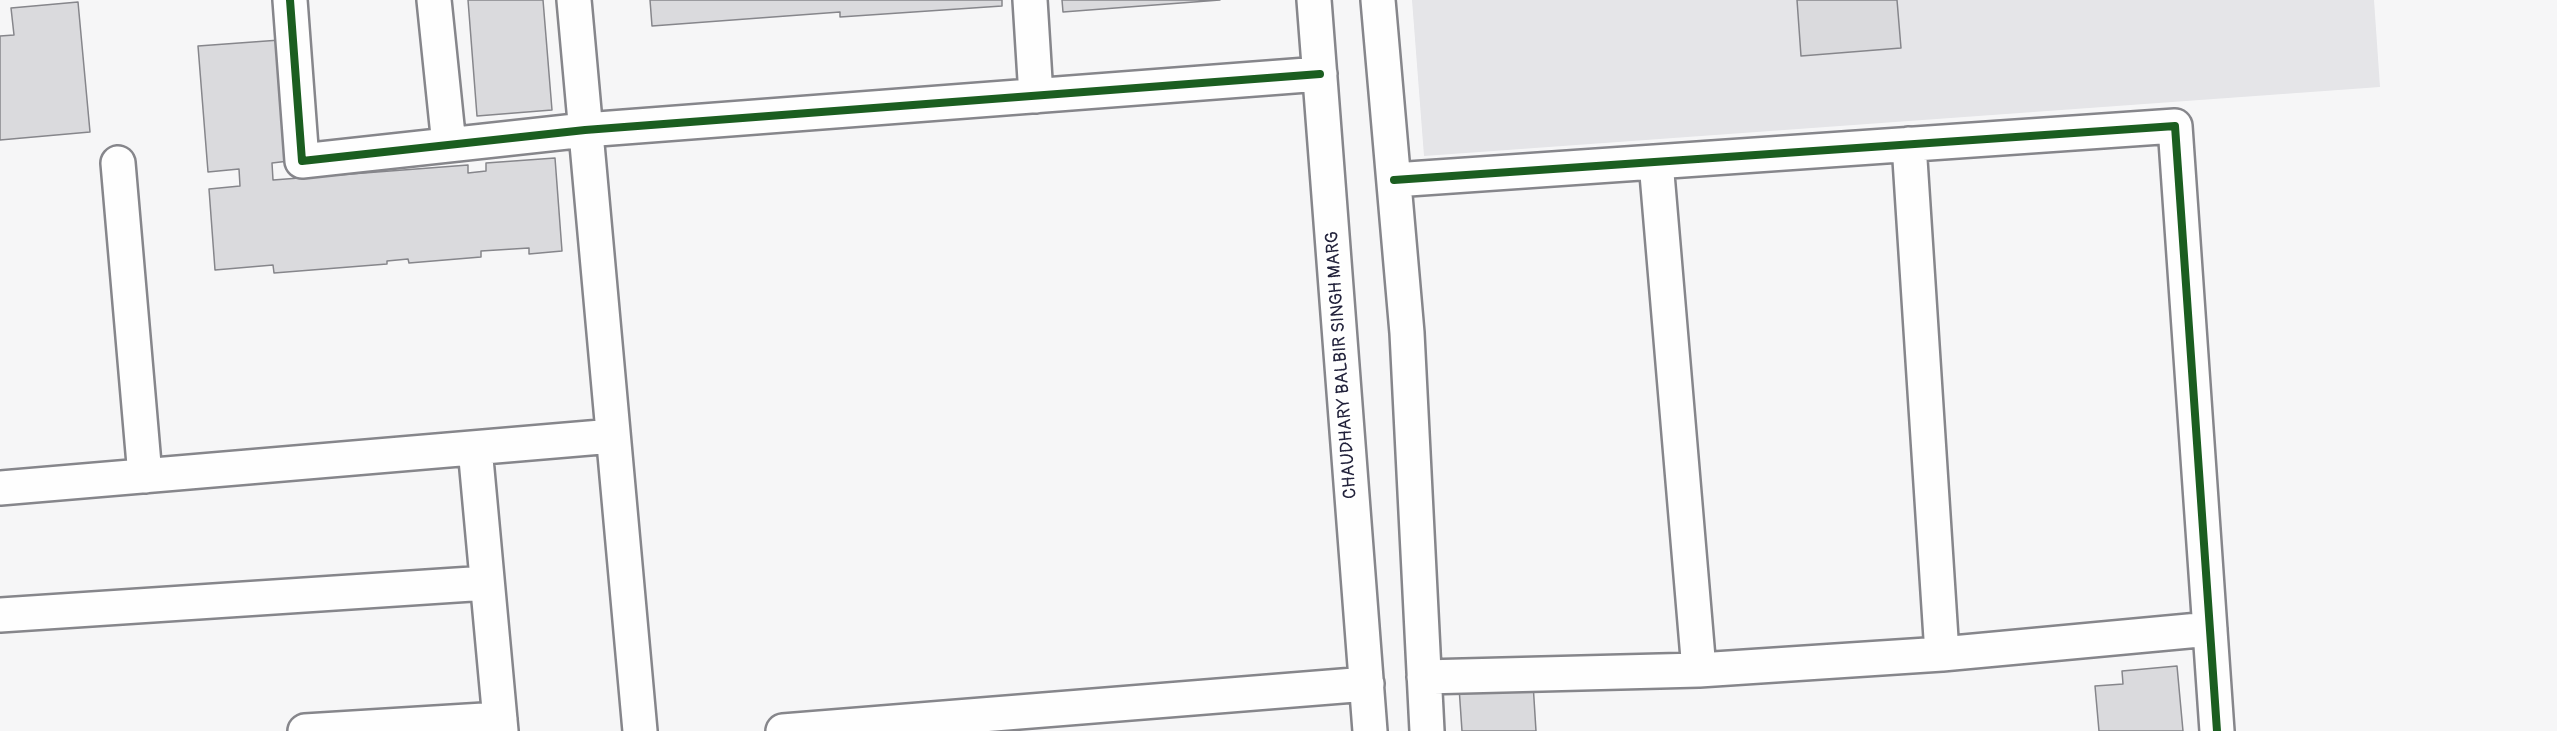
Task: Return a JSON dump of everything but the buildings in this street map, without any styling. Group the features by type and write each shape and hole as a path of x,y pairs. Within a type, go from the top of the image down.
{"street":[{"path":"290,0 303,161 585,130 1320,74"},
{"path":"434,0 449,145"},
{"path":"573,0 640,731"},
{"path":"1030,0 1036,96"},
{"name":"CHAUDHARY BALBIR SINGH MARG","path":"1314,0 1370,731"},
{"path":"1378,0 1407,333 1427,731"},
{"path":"1394,180 2175,126 2217,731"},
{"path":"1909,144 1942,654"},
{"path":"1656,162 1699,670"},
{"path":"117,163 145,476"},
{"path":"0,488 613,436"},
{"path":"304,731 500,725 476,448"},
{"path":"0,615 487,583"},
{"path":"1424,677 1699,670 1942,654 2210,629"},
{"path":"783,731 1367,684"}],"shaded area":[{"path":"1412,0 2374,0 2380,87 1424,156"}],"cycle path":[{"path":"290,0 302,161 585,130 1320,74"},
{"path":"1394,180 2175,126 2217,731"}]}
